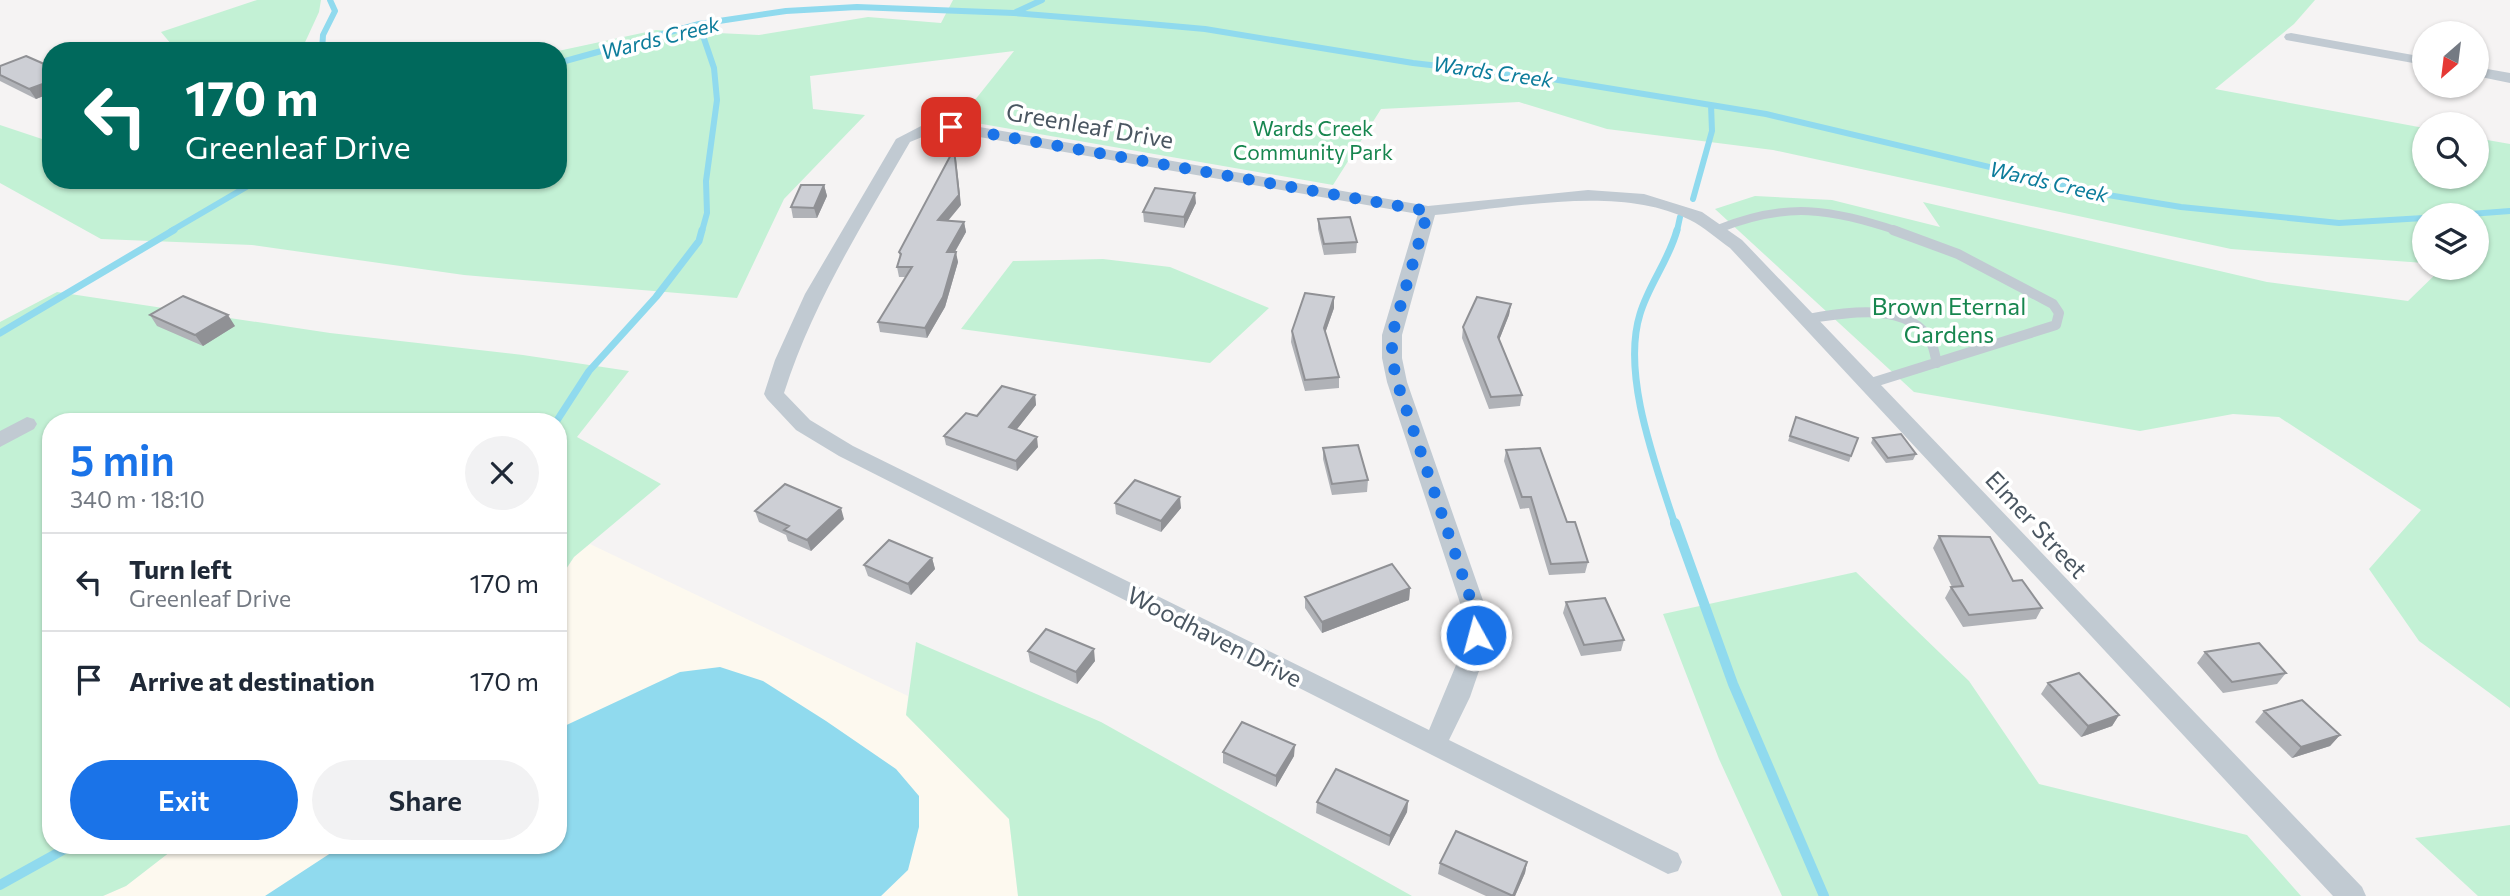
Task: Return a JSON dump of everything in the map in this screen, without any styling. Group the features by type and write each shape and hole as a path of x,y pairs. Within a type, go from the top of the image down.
{"street":[{"path":"2291,37 2412,59"},
{"path":"2489,74 2510,78"},
{"name":"Greenleaf Drive","path":"774,394 783,363 814,295 904,139 921,130 951,127 1428,211 1588,195 1644,199 1671,206"},
{"name":"Elmer Street","path":"1671,206 1718,229 1736,244 2352,896"},
{"path":"1428,211 1392,335 1392,358 1397,382 1475,612 1476,635 1465,682 1434,745"},
{"name":"Woodhaven Drive","path":"774,394 803,425 846,451 1668,862"},
{"path":"0,440 27,424"}],"lane":[{"path":"1718,229 1759,213 1796,209 1834,214 1896,229 1940,244 1991,268 2053,304 2059,313 2056,325 1868,384"},
{"path":"1807,319 1849,311 1907,320 1920,327 1928,336 1936,350 1937,363"}],"shaded area":[{"path":"590,544 908,696 906,715 1009,819 1018,896 103,896 126,886 167,854 567,854 567,568 574,557"}],"green space":[{"path":"257,0 321,0 319,12 305,42 169,42 161,32"},
{"path":"953,0 2315,0 2294,24 2215,89 2412,126 2412,189 2489,189 2489,140 2510,144 2510,708 2419,641 2369,569 2421,510 2279,417 2233,414 2140,431 1914,392 1715,209 1755,196 1832,200 1940,227 1923,202 2267,282 2408,301 2430,280 2489,280 2489,203 2412,203 2412,262 2231,249 1773,150 1607,129 1519,102 1381,109 1333,185 959,120 1014,51 810,76 813,109 865,115 784,199 737,298 464,275 252,245 101,239 0,183 0,125 42,139 42,189 567,189 567,49 656,30 759,35 868,17 941,23"},
{"path":"1103,259 1170,267 1269,308 1210,363 961,329 1013,261"},
{"path":"57,292 330,333 523,355 629,371 577,437 661,484 574,557 567,568 567,413 42,413 42,854 167,854 126,886 103,896 0,896 0,322"},
{"path":"1856,572 1969,681 2039,784 2247,835 2301,896 1782,896 1719,759 1663,614"},
{"path":"916,642 1101,722 1412,896 1018,896 1009,819 906,715"},
{"path":"2510,825 2510,896 2478,896 2415,838"}],"water":[{"path":"720,667 763,681 896,769 919,796 919,827 908,870 881,896 265,896 329,854 567,854 567,725 680,672"}],"building":[{"path":"26,56 42,63 42,84 29,89 0,75 0,66"},
{"path":"954,149 959,195 938,220 964,222 947,252 956,252 943,297 925,328 878,322 912,267 897,267 901,254 899,252"},
{"path":"801,185 824,185 814,208 791,207"},
{"path":"1155,188 1195,193 1184,217 1143,212"},
{"path":"1350,217 1357,242 1324,244 1318,219"},
{"path":"1305,293 1334,297 1324,328 1339,377 1305,380 1292,331"},
{"path":"183,296 228,315 195,335 150,315"},
{"path":"1477,297 1511,304 1498,337 1522,395 1491,397 1463,327"},
{"path":"1002,386 1035,395 1009,427 1037,437 1016,461 944,436 966,413 977,416"},
{"path":"1796,417 1858,438 1851,456 1790,436"},
{"path":"1901,434 1916,454 1888,458 1873,438"},
{"path":"1358,445 1368,480 1332,484 1323,448"},
{"path":"1540,448 1567,522 1575,522 1588,562 1551,564 1531,497 1522,497 1506,450"},
{"path":"1135,480 1180,497 1161,521 1115,503"},
{"path":"785,484 841,508 807,540 784,530 789,526 755,511"},
{"path":"1939,536 1990,537 2013,581 2022,580 2042,608 1969,615 1951,587 1963,586"},
{"path":"889,540 932,558 908,584 864,565"},
{"path":"1392,564 1410,588 1322,622 1305,597"},
{"path":"1605,598 1624,640 1584,645 1566,602"},
{"path":"1046,629 1094,649 1076,672 1028,651"},
{"path":"2259,643 2286,673 2232,682 2205,652"},
{"path":"2079,673 2119,715 2088,726 2048,683"},
{"path":"2302,700 2340,735 2301,747 2264,711"},
{"path":"1242,722 1295,745 1276,776 1223,752"},
{"path":"1336,769 1408,801 1390,836 1317,802"},
{"path":"1456,831 1527,862 1513,896 1440,863"}],"waterway":[{"name":"Wards Creek","path":"323,42 323,35 335,11 330,0"},
{"path":"1016,12 1042,0"},
{"name":"Wards Creek","path":"699,24 786,11 857,7 1014,13 1205,29 1413,63 1552,79 1711,105"},
{"name":"Wards Creek","path":"567,61 699,24"},
{"path":"699,24 714,68 717,100 706,181 707,213 702,231"},
{"path":"1693,199 1712,131 1711,105"},
{"name":"Wards Creek","path":"1711,105 1766,114 2108,195 2181,207 2339,223 2412,219"},
{"path":"171,231 243,189"},
{"name":"Wards Creek","path":"2489,213 2510,211"},
{"path":"1677,231 1680,217"},
{"path":"0,333 174,230"},
{"path":"562,413 589,371 656,297 699,241 702,230"},
{"path":"1675,525 1643,420 1635,364 1635,338 1648,292 1677,230"},
{"path":"1675,523 1733,684 1824,896"},
{"path":"0,885 56,854"}],"route":[{"path":"951,127 1428,211 1392,335 1392,358 1397,382 1475,612 1476,635"}],"park label":[{"name":"Wards Creek Community Park","path":"1313,139"},
{"name":"Brown Eternal Gardens","path":"1949,319"}]}
